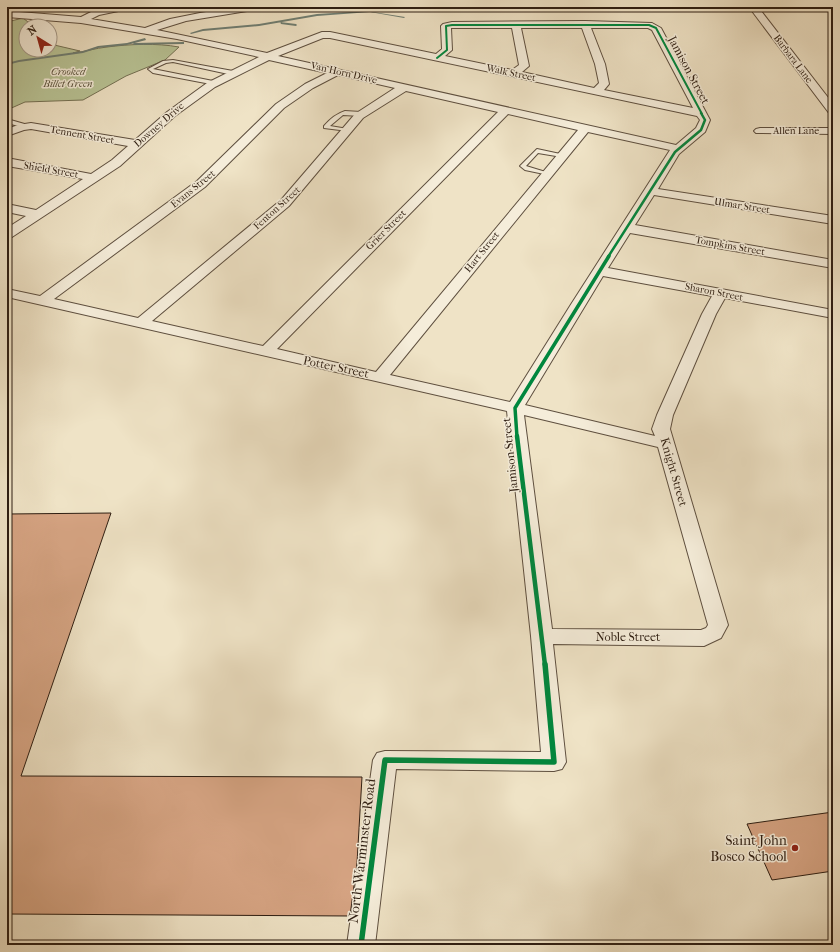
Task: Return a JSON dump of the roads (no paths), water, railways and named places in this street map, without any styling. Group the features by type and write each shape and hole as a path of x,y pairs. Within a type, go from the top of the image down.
{"street":[{"path":"81,20 101,12 125,7"},
{"path":"147,30 184,18 253,7"},
{"name":"Barbara Lane","path":"753,7 833,110"},
{"name":"Van Horn Drive","path":"7,14 81,20 147,30 269,56 678,149"},
{"path":"514,74 524,66 516,24"},
{"path":"437,58 447,50 446,26 449,25 585,24 600,64 604,84 597,91"},
{"name":"Jamison Street","path":"385,760 554,762 542,636 516,427 515,408 650,191 678,149 701,130 705,120 656,28 649,25 585,24"},
{"name":"Walk Street","path":"322,35 330,35 700,113"},
{"name":"Downey Drive","path":"7,234 116,163 182,105 216,83 269,56 322,35"},
{"name":"Evans Street","path":"43,301 201,184 280,106 309,86 337,72"},
{"name":"Fenton Street","path":"141,323 285,203 318,167 346,130 362,114 404,87"},
{"name":"Grier Street","path":"266,352 506,110"},
{"path":"7,133 26,126"},
{"name":"Tennent Street","path":"26,126 138,144"},
{"name":"Hart Street","path":"380,377 585,128"},
{"name":"Allen Lane","path":"760,131 833,131"},
{"name":"Shield Street","path":"7,162 95,178"},
{"name":"Ulmar Street","path":"650,191 833,220"},
{"path":"7,208 38,214"},
{"name":"Tompkins Street","path":"627,228 833,264"},
{"name":"Sharon Street","path":"600,271 830,314"},
{"name":"Potter Street","path":"7,293 380,377 665,444"},
{"name":"Knight Street","path":"714,633 718,625 717,618 661,429 665,415 709,314 720,294"},
{"name":"Noble Street","path":"542,636 704,638 714,633"},
{"name":"North Warminster Road","path":"361,945 385,760"}],"lane":[{"path":"216,83 153,72 150,69 165,62 173,61 233,73"},
{"path":"346,130 326,127 342,112 362,114"},
{"path":"7,121 26,126"},
{"path":"546,174 527,169 523,166 534,152 537,151 562,155"}],"waterway":[{"path":"191,33 203,30 259,25 317,15 367,12 391,7"},
{"path":"371,12 404,17"},
{"path":"281,23 296,25"},
{"path":"7,64 83,52 98,47 127,44 145,39"},
{"path":"134,44 183,43"}],"place":[{"name":"Saint John Bosco School","path":"795,848"}],"park label":[{"name":"Crooked Billet Green","path":"68,78"}]}
